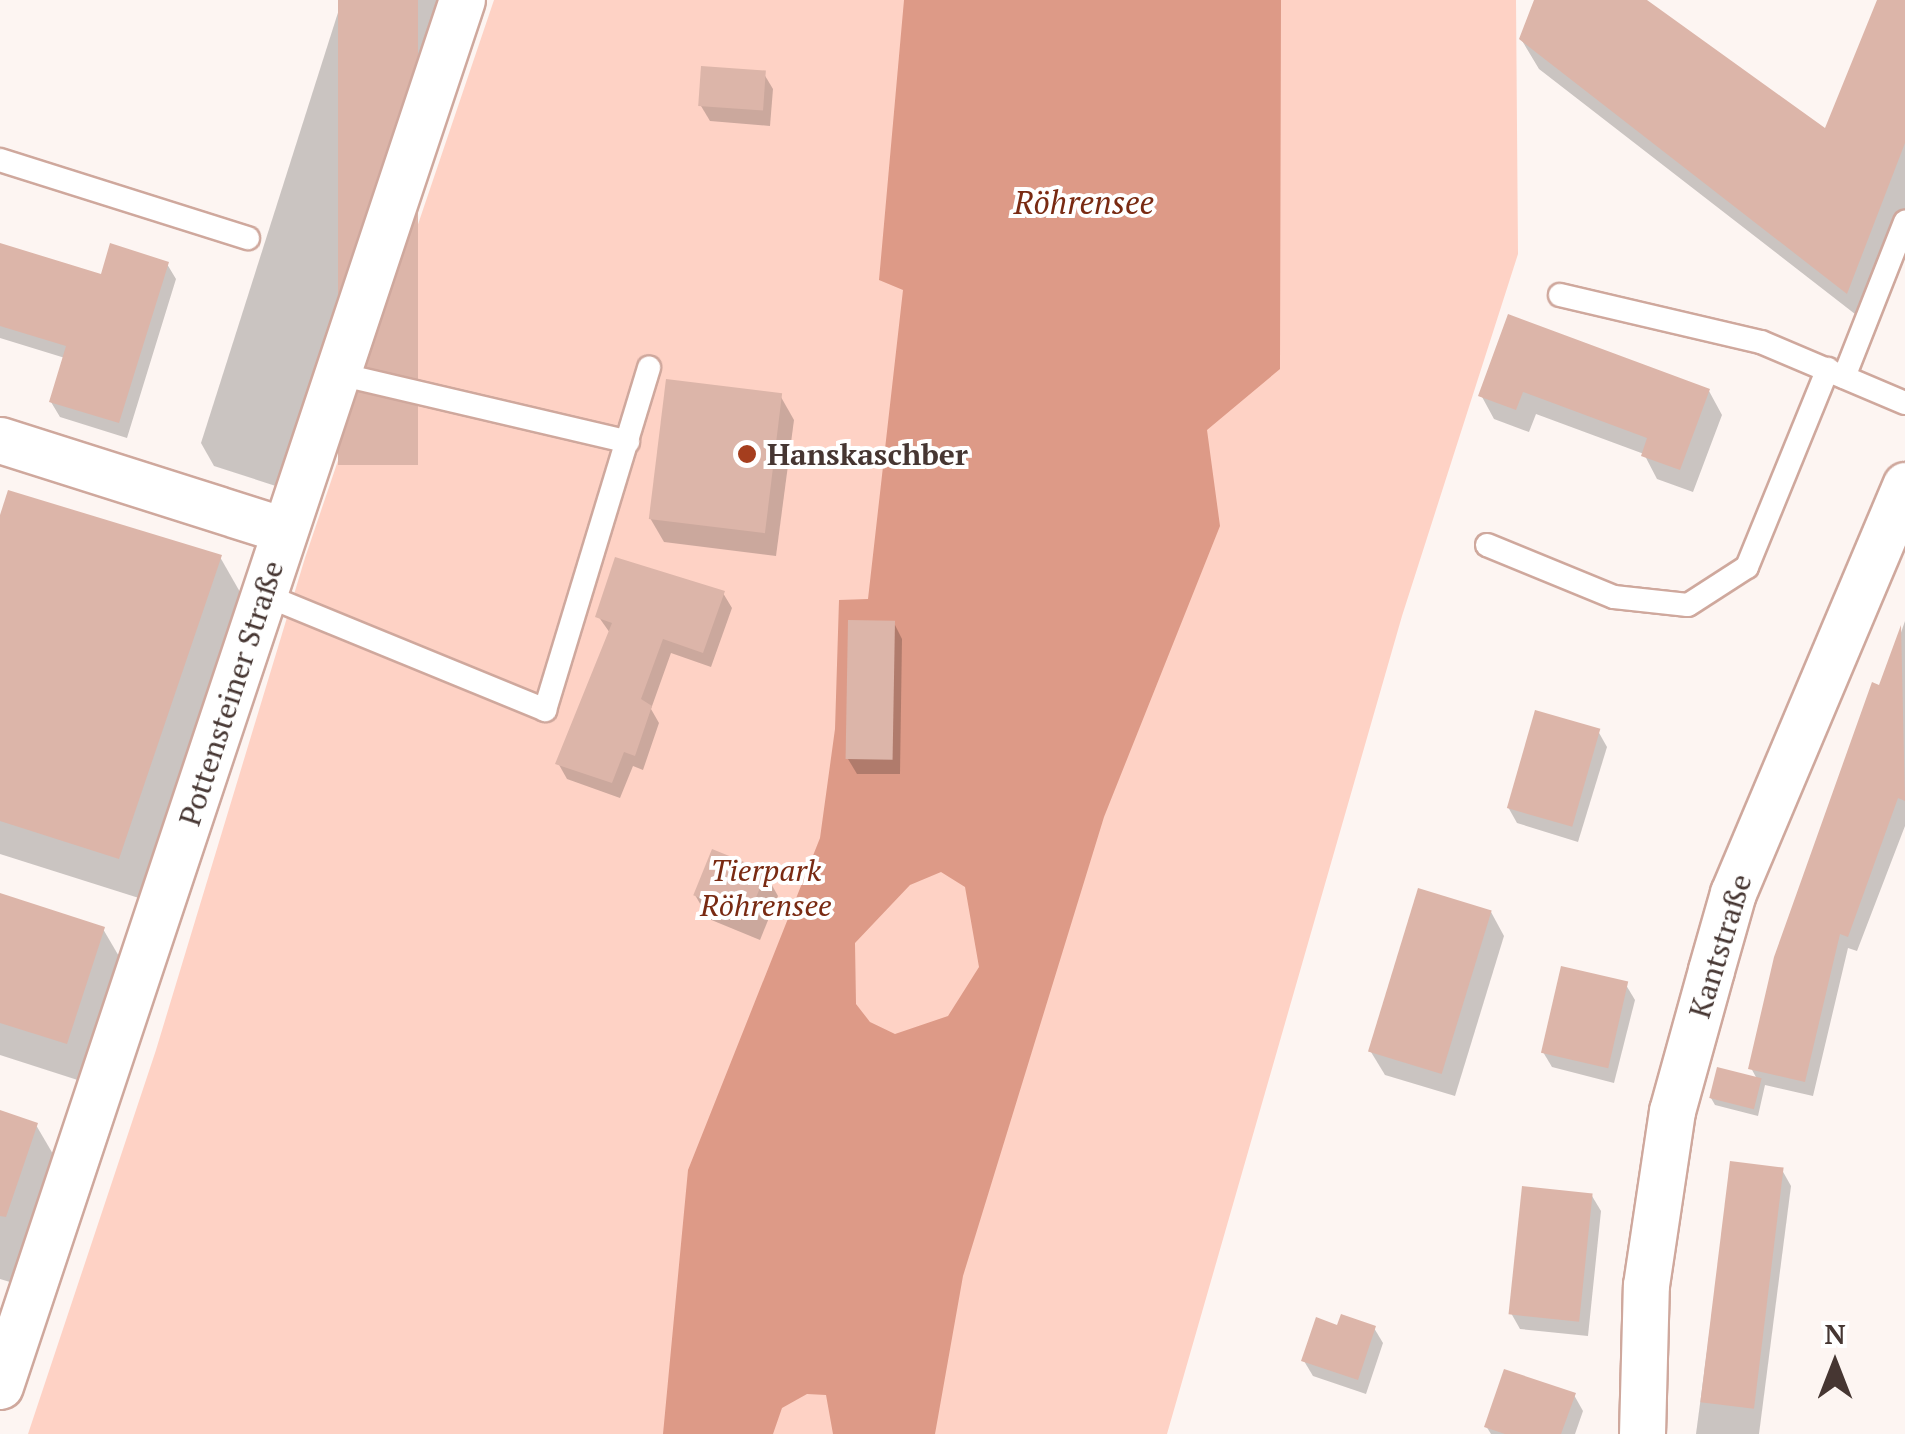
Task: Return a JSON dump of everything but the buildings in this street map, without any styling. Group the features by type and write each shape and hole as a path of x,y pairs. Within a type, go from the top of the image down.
{"street":[{"name":"Pottensteiner Straße","path":"0,1386 462,0"},
{"path":"0,440 284,530"},
{"name":"Kantstraße","path":"1642,1434 1646,1286 1672,1112 1733,892 1905,485"}],"lane":[{"path":"0,160 248,238"},
{"path":"1487,545 1614,597 1688,604 1747,568 1905,222"},
{"path":"1560,295 1761,342 1905,403"},
{"path":"266,594 545,710 649,367"},
{"path":"339,374 628,442"}],"green space":[{"name":"Tierpark Röhrensee","path":"494,0 1516,0 1518,254 1402,616 1167,1434 28,1434 156,1050 305,558"}],"water":[{"name":"Röhrensee","path":"904,0 1281,0 1280,369 1207,430 1220,526 1104,817 963,1276 935,1434 833,1434 826,1395 807,1394 782,1408 773,1434 663,1434 688,1170 820,838 835,729 839,600 868,599 903,290 879,280","holes":["941,872 965,887 979,967 948,1016 895,1034 870,1022 856,1004 855,943 910,885"]}],"place":[{"name":"Hanskaschber","path":"747,454"}]}
